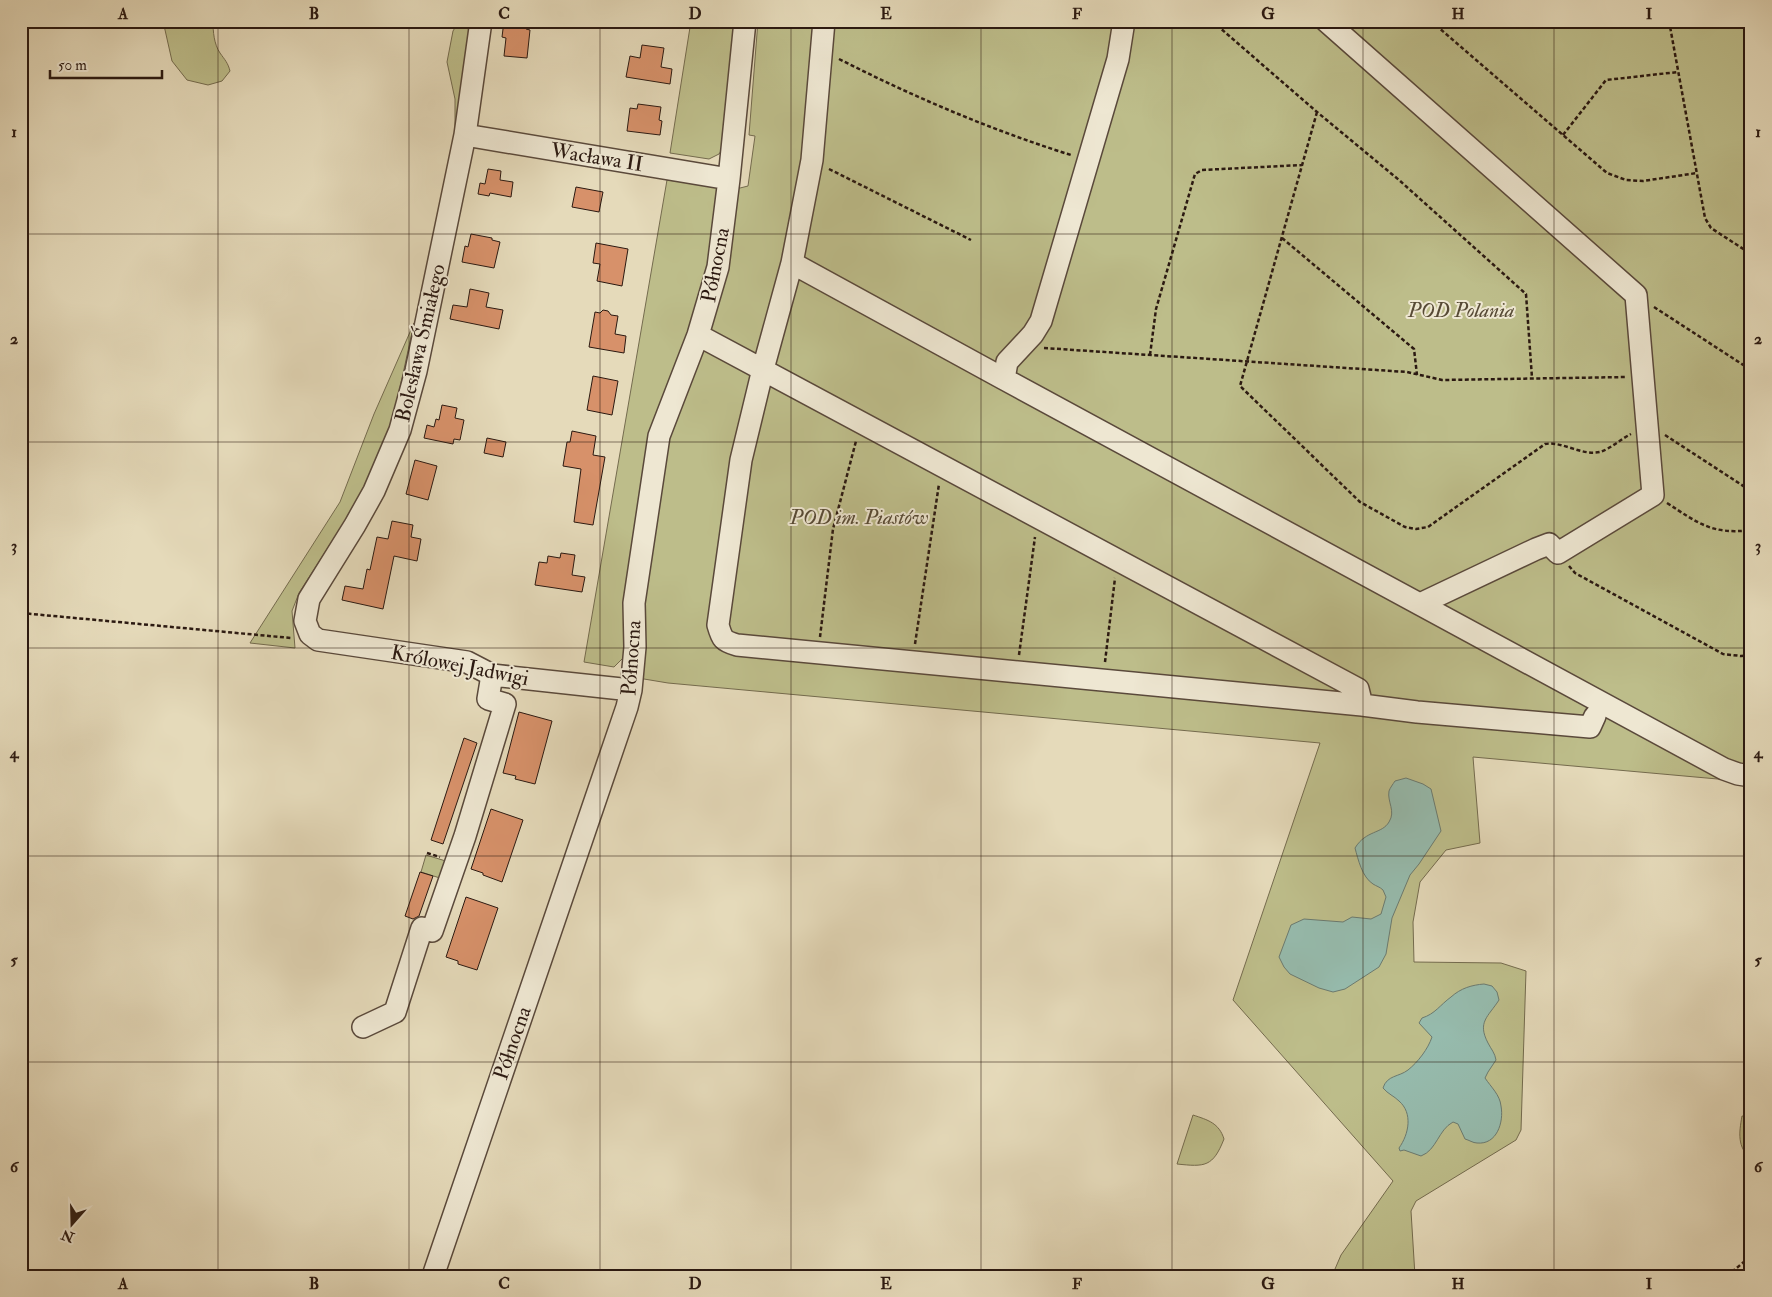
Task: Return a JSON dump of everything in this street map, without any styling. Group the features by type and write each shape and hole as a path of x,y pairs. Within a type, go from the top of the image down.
{"street":[{"name":"Bolesława Śmiałego","path":"318,640 310,634 306,626 306,608 309,599 374,491 400,430 416,371 465,135 481,21"},
{"name":"Północna","path":"433,1276 627,707 631,690 634,647 634,603 659,436 698,335 718,268 745,21"},
{"path":"824,21 812,160 792,263 763,369 741,460 718,625 721,637 737,646 1362,705 1417,712 1590,727 1595,716"},
{"path":"1004,379 1007,362 1030,337 1041,321 1118,59 1124,21"},
{"path":"1326,21 1636,295 1654,495 1558,553 1549,544 1420,604"},
{"name":"Wacława II","path":"465,135 729,179"},
{"path":"792,263 1724,769 1751,776"},
{"path":"698,335 1358,688 1362,705"},
{"name":"Królowej Jadwigi","path":"318,640 467,662 492,675 631,690"},
{"path":"363,1027 395,1012 422,928 432,932 465,836 505,704 488,699 492,675"}],"path":[{"path":"1212,21 1399,180 1526,294 1532,378"},
{"path":"1431,21 1607,172 1626,180 1643,181 1697,173"},
{"path":"1669,21 1705,218 1711,228 1751,254"},
{"path":"1743,21 1751,54"},
{"path":"822,51 961,116 1023,140 1087,160"},
{"path":"1563,134 1606,80 1678,72"},
{"path":"1317,112 1240,386 1360,502 1405,527 1416,529 1428,527 1545,444 1552,443 1591,452 1601,452 1647,424 1751,491"},
{"path":"812,160 878,195 971,240"},
{"path":"1150,355 1156,309 1196,174 1202,170 1302,165"},
{"path":"1282,238 1414,349 1417,375"},
{"path":"1636,295 1751,370"},
{"path":"1030,337 1040,348 1398,372 1442,380 1643,376"},
{"path":"818,653 833,529 861,422"},
{"path":"913,663 942,465"},
{"path":"1654,495 1698,523 1716,531 1739,532 1751,530"},
{"path":"1017,672 1038,516"},
{"path":"1558,553 1575,572 1723,654 1750,655 1751,663"},
{"path":"1103,681 1117,558"},
{"path":"21,613 318,640"},
{"path":"1726,1276 1751,1256"}],"green space":[{"path":"163,21 213,21 216,46 230,71 222,81 208,85 187,80 172,61"},
{"path":"459,21 473,21 455,130 455,99 447,62 453,31"},
{"path":"691,21 737,21 726,144 719,154 709,159 670,153"},
{"path":"758,21 1751,21 1751,782 1473,757 1480,843 1446,850 1420,882 1413,922 1414,962 1501,963 1526,971 1521,1130 1516,1140 1416,1201 1411,1211 1415,1276 1332,1276 1341,1255 1393,1181 1233,1000 1320,743 668,683 638,678 640,610 665,442 707,330 736,189 748,186 755,136 749,135"},
{"path":"667,180 714,186 720,192 709,270 690,332 650,438 625,591 627,645 623,658 614,667 584,662"},
{"path":"414,323 391,429 364,491 299,593 292,611 295,648 250,643 340,502 374,414"},
{"path":"426,855 449,862 443,879 421,872"},
{"path":"1193,1115 1216,1126 1224,1139 1216,1155 1207,1163 1201,1165 1177,1164"},
{"path":"1742,1116 1751,1117 1751,1159 1741,1145"}],"shaded area":[{"path":"1406,778 1431,789 1441,831 1410,875 1392,918 1386,954 1379,967 1345,989 1333,992 1319,988 1290,974 1279,957 1291,925 1304,919 1343,922 1352,917 1371,919 1381,914 1386,897 1381,888 1373,884 1366,877 1355,848 1364,838 1382,829 1389,822 1392,810 1389,791 1395,781"},
{"path":"1484,984 1492,986 1497,992 1499,1000 1485,1020 1484,1025 1485,1036 1496,1060 1485,1078 1500,1102 1502,1112 1498,1131 1490,1140 1484,1143 1475,1143 1465,1139 1458,1124 1453,1122 1444,1130 1431,1149 1421,1156 1404,1150 1400,1151 1399,1148 1407,1130 1408,1117 1397,1099 1383,1088 1385,1084 1390,1078 1412,1067 1428,1046 1432,1037 1419,1023 1422,1018 1434,1012 1459,991 1471,986"}],"building":[{"path":"504,21 526,23 526,29 530,30 527,58 504,56 506,38 502,37"},
{"path":"642,45 664,48 661,67 672,69 670,84 626,77 630,56 640,58"},
{"path":"638,104 661,107 659,120 662,121 660,135 627,131 630,108 637,109"},
{"path":"488,169 501,171 500,180 513,182 511,197 490,193 489,196 478,194 480,183 485,184"},
{"path":"576,187 603,192 599,212 572,207"},
{"path":"471,234 492,238 492,240 500,242 494,268 462,262 465,246 468,247"},
{"path":"596,243 628,249 622,286 597,281 600,264 593,263"},
{"path":"470,289 489,293 486,307 503,310 499,329 450,319 453,305 467,307"},
{"path":"603,310 608,311 611,315 618,316 615,334 626,336 624,353 589,347 595,312 600,313"},
{"path":"593,376 618,381 612,415 587,410"},
{"path":"442,405 457,408 455,418 464,420 460,440 454,439 453,444 424,438 427,425 434,427 436,419 439,420"},
{"path":"572,431 596,436 593,455 605,457 593,525 574,522 581,469 563,466 567,442 570,442"},
{"path":"487,438 506,442 503,457 484,453"},
{"path":"415,460 437,466 428,500 406,494"},
{"path":"392,521 413,525 411,537 421,539 417,561 394,556 383,609 342,600 345,586 363,589 367,569 370,570 377,537 388,539"},
{"path":"561,553 575,555 572,575 585,577 582,592 535,585 539,562 547,563 548,556 560,558"},
{"path":"519,712 552,721 535,784 515,779 516,776 503,773"},
{"path":"464,738 477,743 443,844 431,840"},
{"path":"491,809 523,820 502,882 471,869"},
{"path":"420,872 433,876 419,916 413,919 405,916"},
{"path":"466,897 498,908 477,970 458,964 458,961 446,957"}],"park label":[{"name":"POD Polania","path":"1461,310"},
{"name":"POD im. Piastów","path":"859,517"}]}
